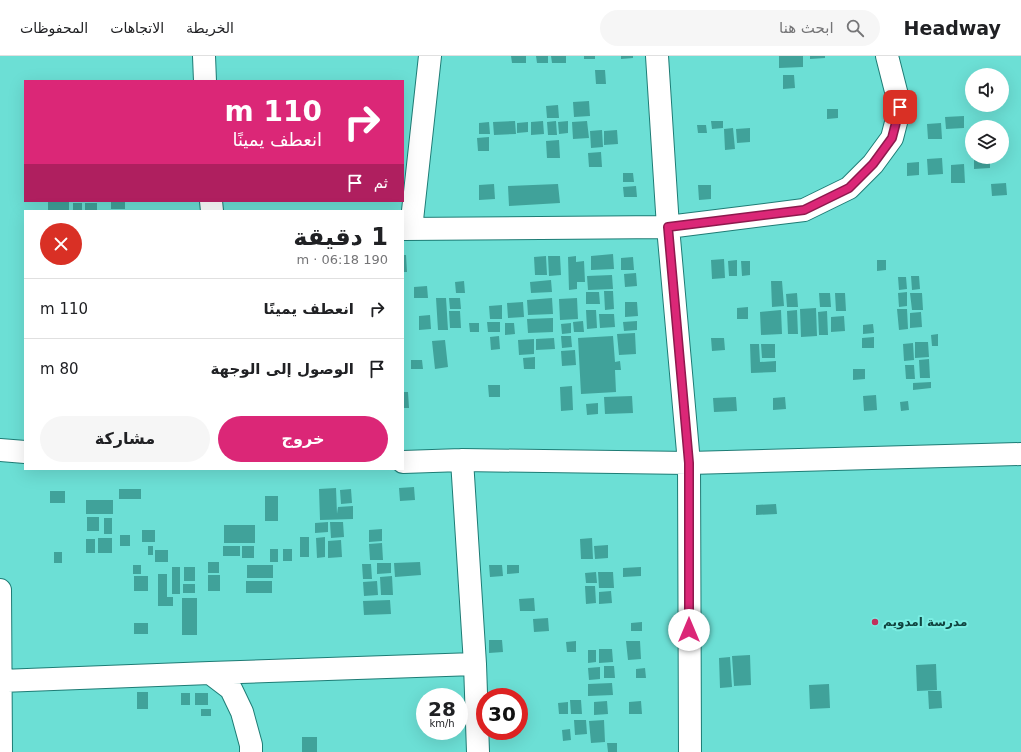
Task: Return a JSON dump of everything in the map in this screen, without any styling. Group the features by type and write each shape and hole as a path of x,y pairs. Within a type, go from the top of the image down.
{"street":[{"path":"204,56 205,80"},
{"path":"430,56 407,229 668,227 804,210 849,188 873,164 892,138 900,107 887,56"},
{"path":"657,56 668,227 689,463 690,752"},
{"path":"0,450 24,452"},
{"path":"404,462 462,460 689,463 1021,454"},
{"path":"462,460 475,664 478,752"},
{"path":"0,590 1,752"},
{"path":"1,681 475,664"},
{"path":"210,673 231,689 242,712 251,745 251,752"}],"building":[{"path":"511,56 526,56 526,63 512,63"},
{"path":"536,56 548,56 548,63 537,63"},
{"path":"551,56 566,56 566,63 552,63"},
{"path":"584,56 595,56 595,59 584,59"},
{"path":"621,56 633,56 633,58 621,59"},
{"path":"779,56 803,56 803,67 779,68"},
{"path":"810,56 825,56 825,58 810,59"},
{"path":"595,70 605,70 606,84 596,84"},
{"path":"783,75 794,75 795,88 783,89"},
{"path":"589,101 590,116 574,117 573,102"},
{"path":"558,105 559,118 547,118 546,106"},
{"path":"827,109 838,109 838,118 827,119"},
{"path":"964,116 964,128 946,129 945,117"},
{"path":"515,121 516,134 494,135 493,122"},
{"path":"543,121 544,134 531,135 531,122"},
{"path":"556,121 557,135 548,135 547,122"},
{"path":"568,121 568,133 559,134 558,122"},
{"path":"587,121 589,138 573,139 572,122"},
{"path":"711,121 723,121 723,128 712,129"},
{"path":"489,122 490,134 479,134 479,123"},
{"path":"528,122 528,132 517,133 517,123"},
{"path":"941,123 942,139 928,139 927,124"},
{"path":"697,125 706,125 707,133 698,133"},
{"path":"733,128 735,149 725,150 724,129"},
{"path":"750,128 750,142 737,143 736,129"},
{"path":"602,130 603,147 591,148 590,131"},
{"path":"617,130 618,144 604,145 604,131"},
{"path":"489,137 489,151 478,151 477,138"},
{"path":"559,140 560,158 547,158 546,141"},
{"path":"601,152 602,167 589,167 588,153"},
{"path":"942,158 943,174 928,175 927,159"},
{"path":"919,162 919,175 907,176 907,163"},
{"path":"964,164 965,183 951,183 951,165"},
{"path":"974,164 990,164 990,168 974,169"},
{"path":"623,173 633,173 634,182 623,182"},
{"path":"1006,183 1007,195 992,196 991,184"},
{"path":"494,184 495,199 479,200 479,185"},
{"path":"558,184 560,203 509,206 508,186"},
{"path":"698,185 711,185 711,199 699,200"},
{"path":"636,186 637,197 624,197 623,187"},
{"path":"48,202 69,202 69,210 48,210"},
{"path":"111,202 125,202 125,209 111,209"},
{"path":"73,203 82,203 82,210 73,210"},
{"path":"85,203 97,203 97,210 85,210"},
{"path":"613,254 614,269 591,270 591,256"},
{"path":"404,255 406,255 407,272 404,272"},
{"path":"546,256 547,275 535,275 534,257"},
{"path":"548,256 560,256 561,275 549,276"},
{"path":"576,256 576,262 584,261 585,282 577,282 577,289 569,290 568,257"},
{"path":"633,257 634,270 621,270 621,258"},
{"path":"724,259 725,278 712,279 711,260"},
{"path":"737,260 737,276 729,276 728,261"},
{"path":"877,260 886,260 886,270 877,271"},
{"path":"741,261 750,261 750,275 742,276"},
{"path":"636,273 637,286 625,287 624,274"},
{"path":"612,275 613,289 588,290 587,276"},
{"path":"911,276 919,276 920,289 912,290"},
{"path":"898,277 906,277 907,289 899,290"},
{"path":"551,280 552,292 531,293 530,282"},
{"path":"464,281 465,293 456,293 455,282"},
{"path":"771,281 782,281 784,306 772,307"},
{"path":"427,286 428,298 414,298 414,287"},
{"path":"604,291 613,291 614,309 605,310"},
{"path":"586,292 599,292 600,304 586,304"},
{"path":"907,292 907,306 899,307 898,293"},
{"path":"797,293 798,307 787,307 786,294"},
{"path":"819,293 830,293 831,307 820,307"},
{"path":"835,293 845,293 846,311 836,311"},
{"path":"910,293 922,293 923,310 912,310"},
{"path":"436,298 446,298 448,330 438,330"},
{"path":"449,298 460,298 461,309 450,309"},
{"path":"552,298 553,314 528,315 527,300"},
{"path":"577,298 578,319 560,320 559,299"},
{"path":"523,302 524,317 508,318 507,303"},
{"path":"625,302 637,302 638,316 625,317"},
{"path":"502,305 502,319 490,319 489,306"},
{"path":"748,307 748,319 737,319 737,308"},
{"path":"816,308 817,336 801,337 800,309"},
{"path":"897,309 907,309 908,329 899,330"},
{"path":"586,310 596,310 597,328 587,329"},
{"path":"781,310 782,334 761,335 760,312"},
{"path":"797,310 798,334 788,334 787,311"},
{"path":"449,311 460,311 461,328 450,328"},
{"path":"827,311 828,335 819,335 818,312"},
{"path":"921,312 922,327 910,328 910,313"},
{"path":"599,314 614,314 615,327 600,328"},
{"path":"430,315 431,329 419,330 419,316"},
{"path":"844,316 845,331 831,332 831,317"},
{"path":"553,318 553,332 528,333 527,319"},
{"path":"583,321 584,332 574,332 573,322"},
{"path":"637,321 637,330 624,331 623,322"},
{"path":"487,322 500,322 500,332 488,332"},
{"path":"469,323 479,323 479,332 470,332"},
{"path":"505,323 514,323 515,334 505,335"},
{"path":"571,323 571,333 562,334 561,324"},
{"path":"873,324 874,333 863,334 863,325"},
{"path":"635,333 636,354 619,355 617,334"},
{"path":"938,334 938,346 932,346 931,335"},
{"path":"499,336 500,349 491,350 490,337"},
{"path":"561,336 571,336 572,347 562,348"},
{"path":"613,336 615,362 620,361 621,370 615,370 616,392 581,394 578,338"},
{"path":"874,337 874,348 862,348 862,338"},
{"path":"554,338 555,349 536,350 536,339"},
{"path":"711,338 724,338 725,350 712,351"},
{"path":"534,339 534,354 519,355 518,340"},
{"path":"445,340 448,367 435,369 432,341"},
{"path":"915,342 928,342 929,357 915,358"},
{"path":"913,343 914,360 904,361 903,344"},
{"path":"750,344 759,344 760,362 776,361 776,372 751,373"},
{"path":"761,344 775,344 775,358 762,358"},
{"path":"575,350 576,365 562,366 561,351"},
{"path":"535,357 535,369 524,369 523,358"},
{"path":"929,359 930,378 920,378 919,360"},
{"path":"411,360 422,360 423,369 411,369"},
{"path":"905,365 914,365 915,379 906,379"},
{"path":"853,369 865,369 865,379 853,380"},
{"path":"931,382 931,388 913,390 913,383"},
{"path":"488,385 500,385 500,397 489,397"},
{"path":"572,386 573,410 561,411 560,387"},
{"path":"404,392 408,392 409,408 404,408"},
{"path":"876,395 877,410 864,411 863,396"},
{"path":"632,396 633,413 605,414 604,397"},
{"path":"736,397 737,411 714,412 713,398"},
{"path":"785,397 786,409 773,410 773,398"},
{"path":"908,401 909,410 901,411 900,402"},
{"path":"598,403 598,414 587,415 586,404"},
{"path":"414,487 415,500 400,501 399,488"},
{"path":"336,488 337,514 338,507 353,506 353,519 320,520 319,489"},
{"path":"119,489 141,489 141,499 119,499"},
{"path":"351,489 352,503 341,504 340,490"},
{"path":"50,491 65,491 65,503 50,503"},
{"path":"265,496 278,496 278,521 265,521"},
{"path":"86,500 113,500 113,514 86,514"},
{"path":"776,504 777,514 756,515 756,505"},
{"path":"87,517 99,517 99,531 87,531"},
{"path":"104,518 112,518 112,534 104,534"},
{"path":"328,522 328,532 315,533 315,523"},
{"path":"330,522 343,522 344,537 331,538"},
{"path":"224,525 255,525 255,543 224,543"},
{"path":"382,529 382,541 369,542 369,530"},
{"path":"142,530 155,530 155,542 142,542"},
{"path":"120,535 130,535 130,546 120,546"},
{"path":"300,537 309,537 309,557 300,557"},
{"path":"325,537 325,557 317,558 316,538"},
{"path":"98,538 112,538 112,553 98,553"},
{"path":"592,538 593,559 581,559 580,539"},
{"path":"86,539 95,539 95,553 86,553"},
{"path":"341,540 342,557 328,558 328,541"},
{"path":"382,543 383,560 370,560 369,544"},
{"path":"608,545 608,558 595,559 594,546"},
{"path":"148,546 153,546 153,555 148,555"},
{"path":"223,546 240,546 240,556 223,556"},
{"path":"242,546 254,546 254,558 242,558"},
{"path":"270,549 278,549 278,562 270,562"},
{"path":"283,549 292,549 292,561 283,561"},
{"path":"155,550 168,550 168,562 155,562"},
{"path":"54,552 62,552 62,563 54,563"},
{"path":"208,562 219,562 219,573 208,573"},
{"path":"420,562 421,575 395,577 394,563"},
{"path":"377,563 391,563 391,573 377,574"},
{"path":"362,564 371,564 372,579 363,579"},
{"path":"133,565 141,565 141,574 133,574"},
{"path":"247,565 273,565 273,578 247,578"},
{"path":"489,565 502,565 503,576 490,577"},
{"path":"507,565 519,565 519,573 507,574"},
{"path":"172,567 180,567 180,594 172,594"},
{"path":"184,567 195,567 195,581 184,581"},
{"path":"641,567 641,576 623,577 623,568"},
{"path":"596,572 597,583 586,583 585,573"},
{"path":"598,572 613,572 614,588 599,588"},
{"path":"158,574 167,574 167,597 173,597 173,606 158,606"},
{"path":"208,575 220,575 220,591 208,591"},
{"path":"134,576 148,576 148,591 134,591"},
{"path":"392,576 393,595 381,595 380,577"},
{"path":"246,581 272,581 272,593 246,593"},
{"path":"377,581 378,595 364,596 363,582"},
{"path":"183,584 195,584 195,593 183,593"},
{"path":"585,586 595,586 596,603 586,604"},
{"path":"611,591 612,603 599,604 599,592"},
{"path":"182,598 197,598 197,635 182,635"},
{"path":"534,598 535,611 520,611 519,599"},
{"path":"390,600 391,614 364,615 363,601"},
{"path":"548,618 549,631 534,632 533,619"},
{"path":"642,622 642,631 631,631 631,623"},
{"path":"134,623 148,623 148,634 134,634"},
{"path":"489,640 502,640 503,652 489,653"},
{"path":"576,641 576,652 567,652 566,642"},
{"path":"626,641 640,641 641,659 628,660"},
{"path":"599,649 612,649 613,662 599,663"},
{"path":"588,650 596,650 596,662 588,663"},
{"path":"750,655 751,685 734,686 732,656"},
{"path":"730,657 732,687 720,688 719,658"},
{"path":"936,664 937,690 917,691 916,665"},
{"path":"604,666 614,666 615,678 604,678"},
{"path":"600,667 600,679 589,680 588,668"},
{"path":"645,668 646,678 636,678 636,669"},
{"path":"612,683 613,695 588,696 588,684"},
{"path":"829,684 830,708 810,709 809,685"},
{"path":"928,691 941,691 942,708 929,709"},
{"path":"137,692 148,692 148,709 137,709"},
{"path":"181,693 190,693 190,705 181,705"},
{"path":"195,693 208,693 208,705 195,705"},
{"path":"570,700 581,700 582,714 571,714"},
{"path":"607,701 608,714 594,715 594,702"},
{"path":"641,701 642,714 629,714 629,702"},
{"path":"568,702 568,714 559,714 558,703"},
{"path":"201,709 211,709 211,716 201,716"},
{"path":"574,720 586,720 587,734 575,735"},
{"path":"604,720 605,742 591,743 589,721"},
{"path":"570,729 571,740 563,741 562,730"},
{"path":"302,737 317,737 317,752 302,752"},
{"path":"607,743 617,743 617,752 608,752"}],"place":[{"name":"مدرسة امدويم","path":"875,622"}],"route":[{"path":"689,630 689,463 668,227 804,210 849,188 873,164 892,138 900,107"}]}
